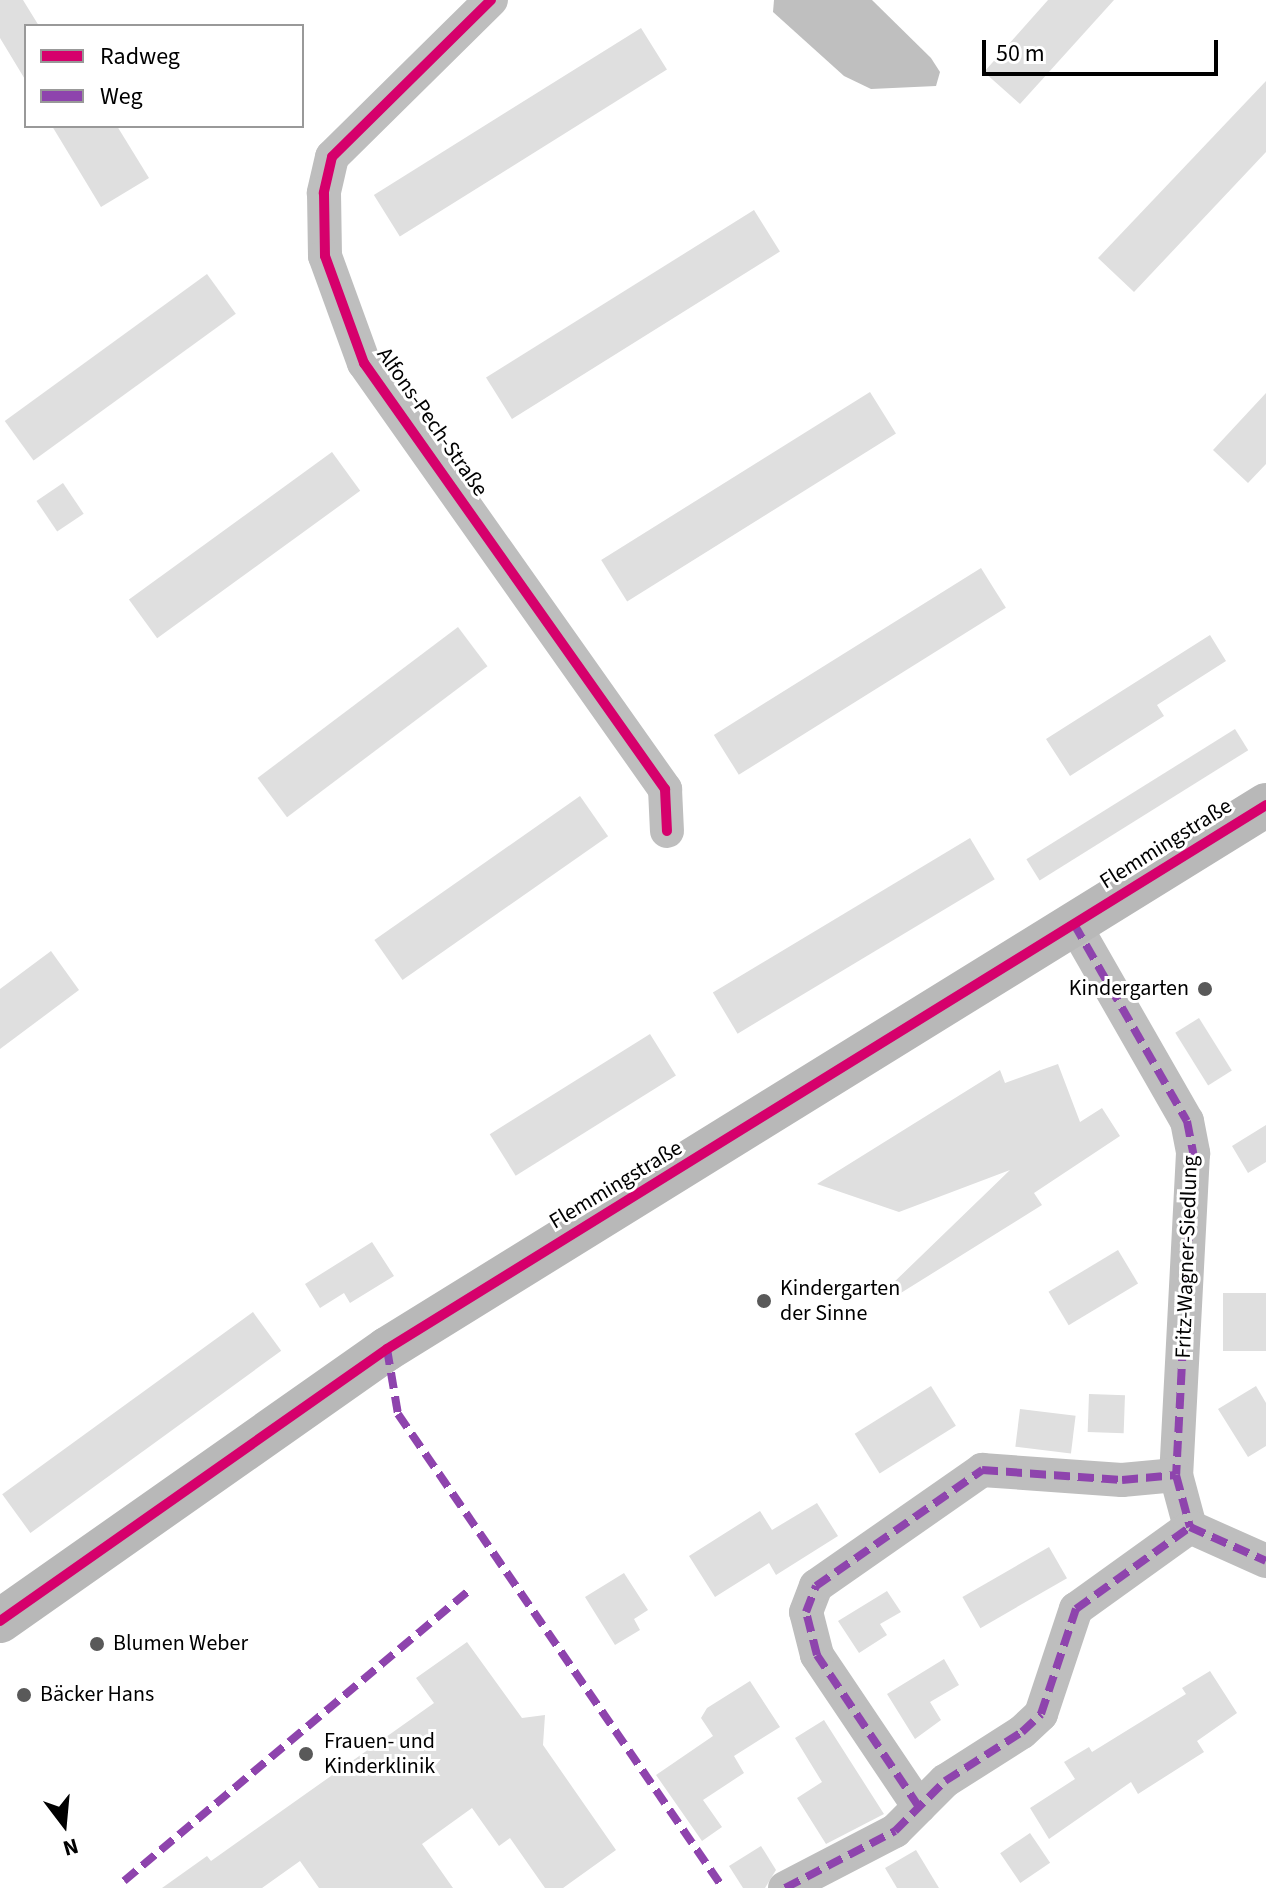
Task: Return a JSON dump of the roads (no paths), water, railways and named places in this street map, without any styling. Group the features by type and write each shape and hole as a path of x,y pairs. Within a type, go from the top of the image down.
{"street":[{"name":"Alfons-Pech-Straße","path":"491,0 332,157 324,193 325,256 364,363 665,789 667,831"},
{"name":"Flemmingstraße","path":"0,1621 387,1349 1266,805"},
{"name":"Fritz-Wagner-Siedlung","path":"1074,924 1187,1121 1193,1153 1176,1475 1190,1527"},
{"path":"919,1807 817,1655 806,1612 816,1586 982,1470 1122,1480 1176,1475"},
{"path":"785,1888 895,1831 945,1781 1041,1714 1076,1609 1190,1527 1266,1561"}],"place":[{"name":"Kindergarten","path":"1205,989"},
{"name":"Kindergarten der Sinne","path":"764,1301"},
{"name":"Blumen Weber","path":"97,1644"},
{"name":"Bäcker Hans","path":"24,1695"},
{"name":"Frauen- und Kinderklinik","path":"306,1754"}]}
